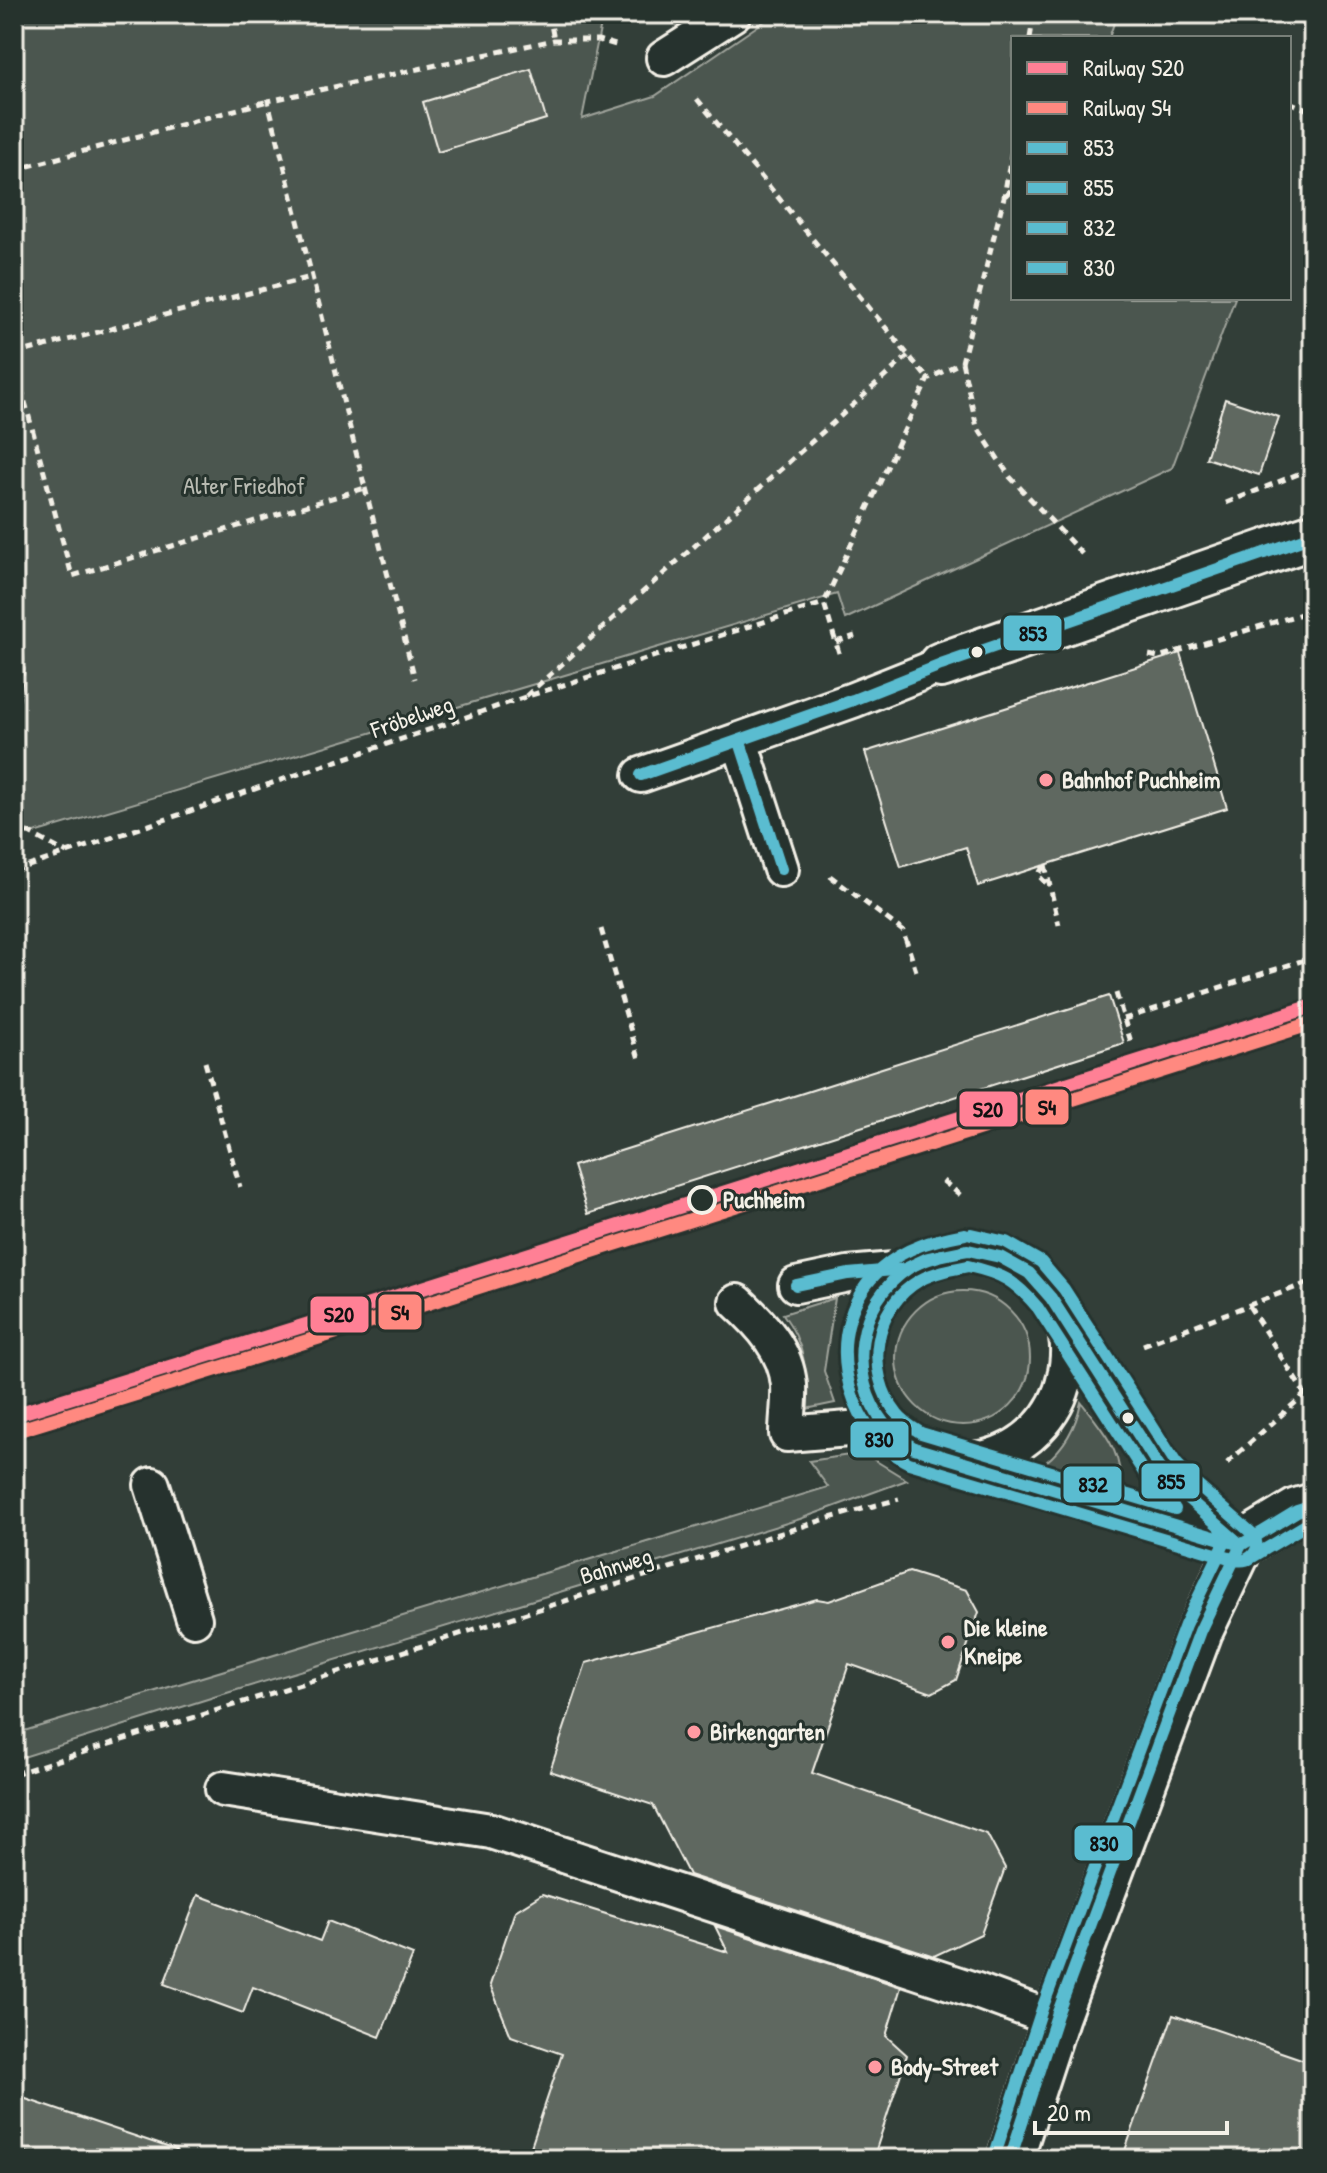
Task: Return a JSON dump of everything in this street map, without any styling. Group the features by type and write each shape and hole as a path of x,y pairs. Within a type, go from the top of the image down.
{"street":[{"path":"941,665 1313,536"},
{"path":"1010,2159 1056,2020 1200,1631 1241,1545 1305,1508"}],"lane":[{"path":"664,58 733,14"},
{"path":"641,775 740,742 941,665"},
{"path":"740,742 781,869"},
{"path":"968,1250 1000,1257 1029,1273 1051,1298 1163,1473 1241,1545 914,1448 886,1426 867,1395 859,1360 864,1323 881,1292 905,1269 928,1258 968,1250"},
{"path":"796,1285 848,1274 905,1269"},
{"path":"948,1459 985,1459 1018,1445 1045,1422 1062,1393 1069,1360 1065,1328 1051,1298"},
{"path":"737,1302 759,1322 780,1350 789,1383 787,1434 886,1426"},
{"path":"152,1485 194,1619"},
{"path":"223,1789 491,1831 977,1991 1056,2020"}],"path":[{"path":"549,14 554,40"},
{"path":"1030,36 1034,14"},
{"path":"14,170 268,101 554,40 598,40 664,58 928,379 962,362"},
{"path":"268,101 415,679"},
{"path":"1291,103 1313,112"},
{"path":"1011,155 1004,197 962,362 977,427 1010,477 1086,558"},
{"path":"1004,197 1011,190"},
{"path":"14,354 311,277"},
{"path":"525,697 908,356"},
{"path":"14,361 72,576 365,488"},
{"name":"Fröbelweg","path":"14,871 525,697 824,603 928,379"},
{"path":"1214,508 1313,468"},
{"path":"14,570 23,669 14,723"},
{"path":"1308,612 1304,613 1313,646"},
{"path":"836,642 855,636"},
{"path":"14,825 68,854"},
{"path":"824,873 903,931 916,971"},
{"path":"1048,885 1059,925"},
{"path":"601,929 639,1059"},
{"path":"1124,1019 1313,957"},
{"path":"1116,993 1131,1042"},
{"path":"205,1062 240,1187"},
{"path":"943,1181 965,1198"},
{"path":"1134,1348 1313,1281"},
{"path":"1249,1306 1313,1407"},
{"path":"1226,1464 1313,1387"},
{"name":"Bahnweg","path":"14,1774 811,1524 913,1495"}],"green space":[{"name":"Alter Friedhof","path":"14,14 603,14 582,119 655,96 775,14 1117,14 1110,36 1011,36 1011,300 1234,300 1172,468 845,619 837,594 14,839"},
{"path":"963,1291 989,1296 1010,1311 1025,1332 1030,1358 1025,1384 1010,1405 989,1420 963,1425 937,1420 916,1405 901,1384 896,1358 901,1332 916,1311 937,1296"},
{"path":"835,1298 824,1371 835,1403 806,1409 801,1349 783,1314"},
{"path":"1081,1402 1112,1446 1120,1477 1108,1481 1045,1463 1069,1436"},
{"path":"863,1453 907,1480 800,1519 14,1760 14,1734 828,1487 809,1461"}],"building":[{"path":"531,69 546,119 438,152 423,102"},
{"path":"1225,399 1279,417 1259,475 1206,458"},
{"name":"Bahnhof Puchheim","path":"1180,653 1227,808 978,886 966,847 901,867 865,752"},
{"path":"1109,996 1124,1043 588,1214 573,1166"},
{"name":"Birkengarten","path":"909,1572 967,1590 979,1612 956,1680 932,1693 849,1664 812,1773 987,1834 1005,1868 981,1934 934,1956 689,1875 653,1805 550,1771 586,1663 817,1599 829,1601"},
{"path":"542,1894 728,1952 715,1926 901,1987 886,2036 907,2055 873,2159 527,2159 562,2054 511,2036 490,1985 515,1911"},
{"path":"198,1895 320,1941 328,1921 413,1955 380,2037 253,1987 243,2013 164,1984"},
{"path":"1173,2015 1313,2063 1313,2159 1122,2159"},
{"path":"14,2095 176,2150 175,2159 44,2159 14,2148"}],"rail line":[{"name":"S20","path":"14,1415 1313,1006"},
{"name":"S4","path":"19,1430 1313,1023"}],"transit line":[{"name":"853","path":"641,775 853,700 941,665 1313,536"},
{"name":"853","path":"740,742 781,869"},
{"name":"830","path":"965,1234 920,1246 900,1255 881,1269 862,1291 850,1317 845,1345 847,1373 854,1400 867,1426 886,1447 909,1463 1236,1560 1251,1557 1257,1548 1255,1536 1176,1463 1064,1289 1041,1262 1006,1242 971,1234"},
{"name":"855","path":"968,1250 1000,1257 1029,1273 1051,1298 1163,1473 1241,1545 914,1448 885,1425 873,1406 861,1363 862,1341 877,1300 891,1282 916,1264 968,1250"},
{"name":"855","path":"796,1285 848,1274 905,1269 942,1255"},
{"name":"832","path":"968,1266 1007,1280 1038,1308 1150,1482 1175,1509 921,1433 899,1417 880,1379 878,1341 883,1323 904,1292 920,1280 968,1266"},
{"name":"855","path":"1010,2159 1057,2015 1200,1631 1241,1545 1297,1511 1313,1506"},
{"name":"832","path":"1249,1559 1313,1523"},
{"name":"830","path":"995,2154 1042,2009 1185,1625 1227,1538"}],"place":[{"name":"Bahnhof Puchheim","path":"1046,780"},
{"name":"Puchheim","path":"702,1200"},
{"name":"Die kleine Kneipe","path":"948,1642"},
{"name":"Birkengarten","path":"694,1732"},
{"name":"Body-Street","path":"875,2067"}]}
